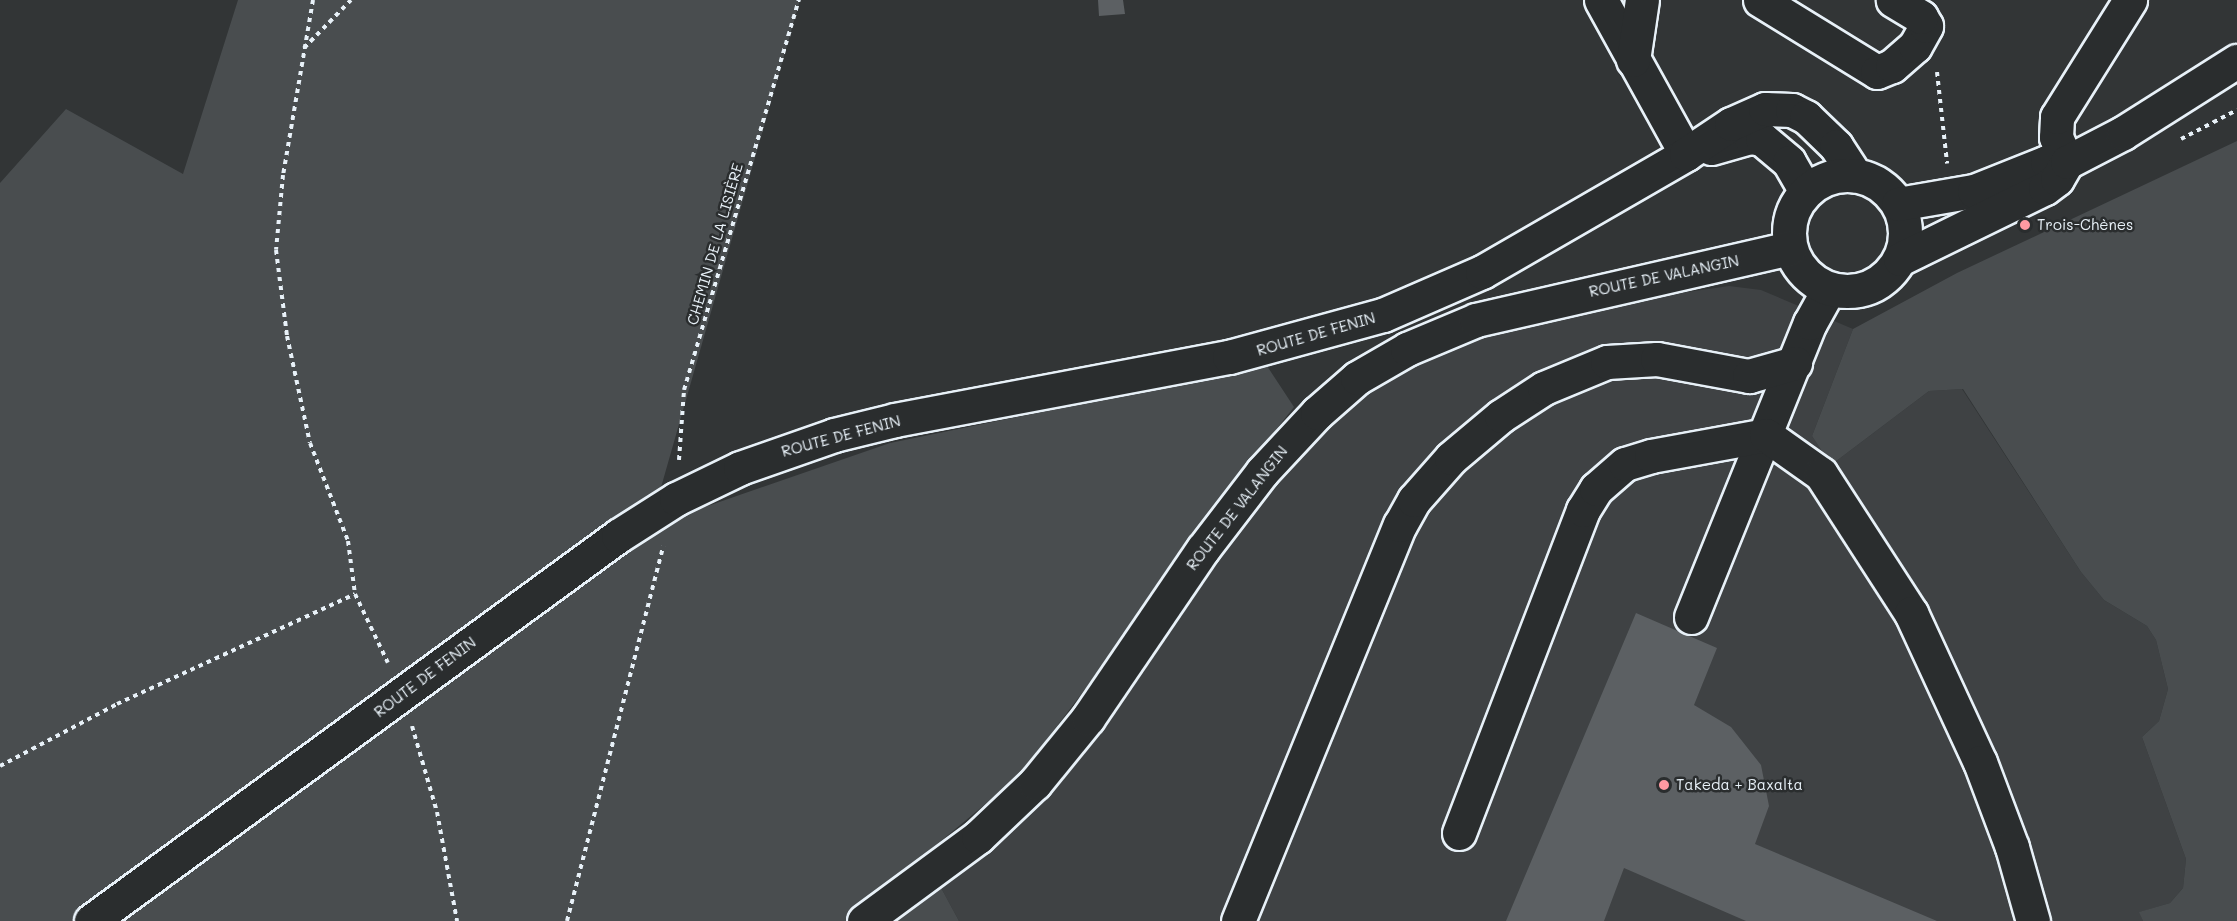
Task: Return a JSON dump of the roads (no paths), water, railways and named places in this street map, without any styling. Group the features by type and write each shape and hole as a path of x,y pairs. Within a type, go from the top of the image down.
{"main road":[{"path":"1601,0 1686,154"},
{"path":"1633,60 1642,0"},
{"path":"1760,0 1877,72 1892,66 1915,46 1925,21 1893,0"},
{"path":"2067,162 2056,138 2057,117 2130,0"},
{"path":"1898,204 1974,191 2048,162 2067,162 2123,133 2237,61"},
{"name":"ROUTE DE FENIN","path":"91,921 609,542 676,499 740,468 834,435 1229,357 1354,325 1482,272 1686,154 1746,116 1777,108 1806,117 1817,126 1855,175"},
{"name":"ROUTE DE FENIN","path":"1686,154 1750,137 1762,139 1789,162 1806,191"},
{"path":"1900,258 1905,240 1905,222 1898,204 1887,190 1855,175 1820,181 1806,191 1794,208 1789,228 1790,248 1805,273 1829,289 1846,292 1878,283 1900,258 2046,188 2057,179 2067,162"},
{"name":"ROUTE DE VALANGIN","path":"864,921 978,837 1035,783 1088,718 1256,479 1317,412 1357,378 1407,349 1476,320 1790,248"},
{"path":"1691,617 1795,363 1829,289"},
{"path":"1238,921 1400,525 1414,500 1451,458 1501,416 1544,388 1607,362 1657,359 1749,376 1795,363"},
{"path":"1459,832 1583,510 1596,489 1625,464 1766,435 1821,474 1911,613 1980,762 2012,847 2032,921"}],"place":[{"name":"Trois-Chènes","path":"2025,225"},
{"name":"Takeda + Baxalta","path":"1664,785"}]}
